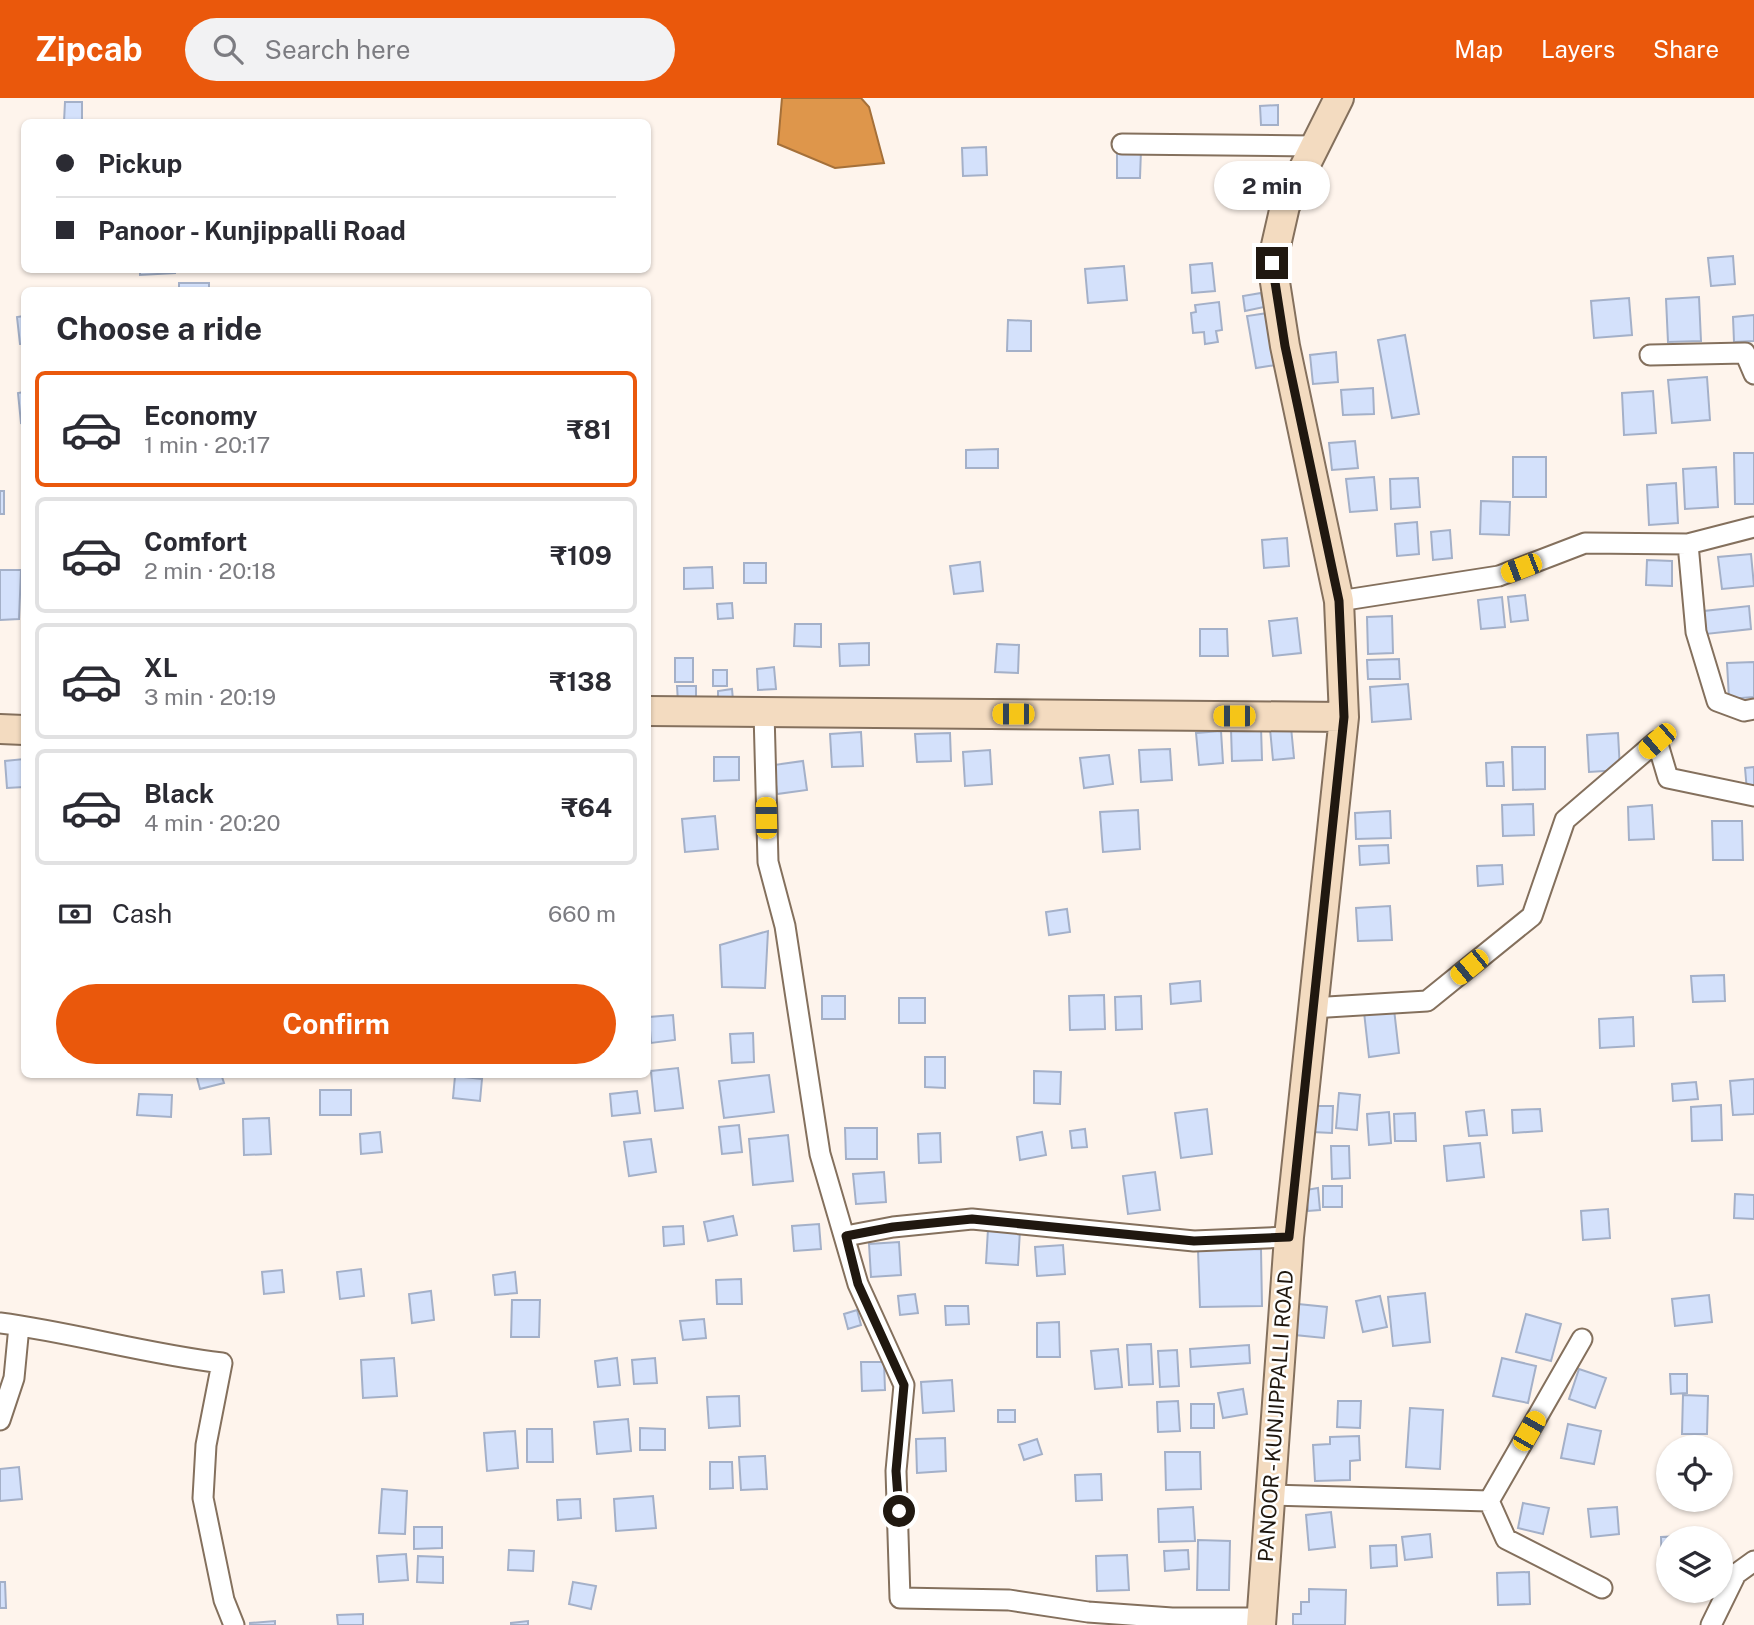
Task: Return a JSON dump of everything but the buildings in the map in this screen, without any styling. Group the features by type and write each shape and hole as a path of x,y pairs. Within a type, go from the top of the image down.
{"main road":[{"name":"PANOOR - KUNJIPPALLI ROAD","path":"1261,1622 1289,1237 1311,1008 1344,717 1339,601 1285,346 1272,263 1285,206 1339,98"},
{"path":"651,711 1344,717"},
{"path":"0,729 21,730"}],"street":[{"path":"1122,144 1313,146"},
{"path":"1650,355 1749,352 1754,374"},
{"path":"1339,601 1499,576 1584,543 1688,544 1754,527"},
{"path":"1688,544 1696,632 1717,701 1744,711 1754,709"},
{"path":"764,712 768,862 785,926 821,1154 858,1284 904,1385 896,1471 900,1598 1009,1600 1088,1612 1261,1622"},
{"path":"1311,1008 1427,1001 1532,916 1565,820 1657,741 1668,778 1754,796"},
{"path":"846,1236 893,1227 972,1219 1194,1241 1289,1237"},
{"path":"0,1419 14,1378 10,1325 64,1331 116,1346 222,1363 206,1445 203,1498 224,1600 234,1625"},
{"path":"1489,1501 1582,1339"},
{"path":"1269,1495 1489,1501"},
{"path":"1489,1501 1506,1539 1602,1588"},
{"path":"1711,1625 1736,1574 1754,1561"}],"shaded area":[{"path":"782,98 861,98 869,107 884,163 835,168 778,144"}],"route":[{"path":"899,1511 896,1471 904,1385 858,1284 846,1236 868,1234 893,1227 972,1219 1009,1221 1112,1235 1194,1241 1289,1237 1344,717 1339,601 1278,312 1272,263"}]}
